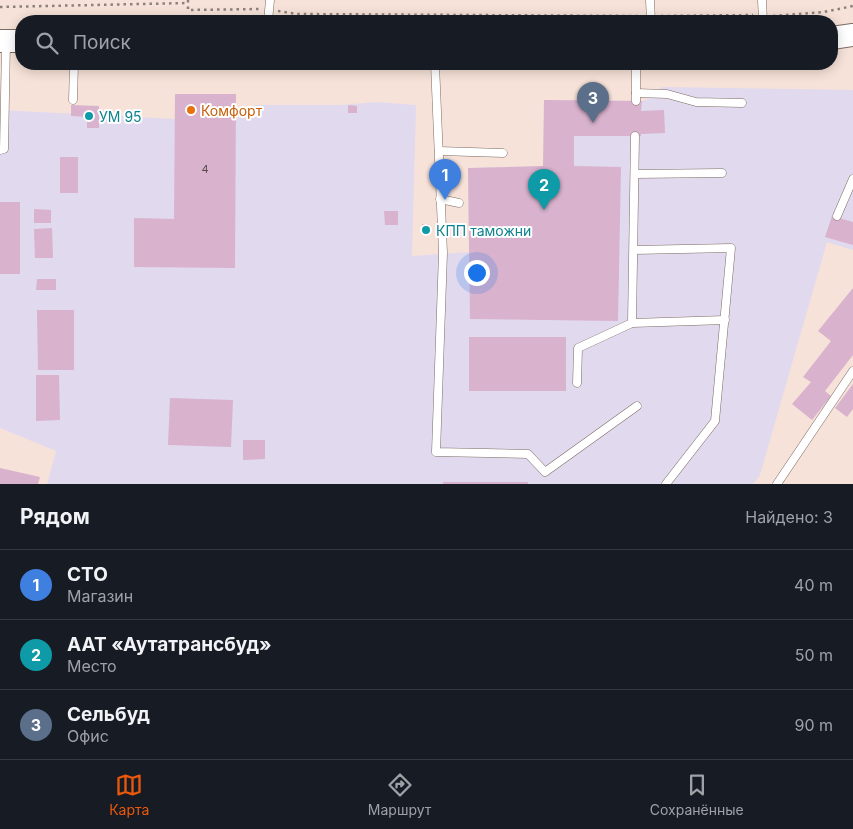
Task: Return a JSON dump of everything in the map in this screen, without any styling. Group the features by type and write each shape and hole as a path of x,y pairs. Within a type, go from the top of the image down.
{"street":[{"path":"838,37 853,35"}],"lane":[{"path":"269,15 270,0"},
{"path":"650,0 651,15"},
{"path":"762,0 763,15"},
{"path":"0,150 4,148 9,41"},
{"path":"73,100 74,70"},
{"path":"435,70 443,253 436,452 528,454 545,472 636,406"},
{"path":"636,70 636,97 667,94 696,102 742,104"},
{"path":"632,323 635,136"},
{"path":"439,151 503,153"},
{"path":"635,174 722,173"},
{"path":"838,216 853,179"},
{"path":"440,199 459,203"},
{"path":"634,250 732,248 716,421 666,484"},
{"path":"577,384 578,348 632,323 725,320"},
{"path":"777,484 853,371"}],"path":[{"path":"0,7 188,1 188,10 270,9 297,14 386,15"},
{"path":"794,15 853,6"}],"shaded area":[{"path":"661,87 853,90 853,250 827,242 760,475 753,484 47,484 56,451 0,428 0,110 175,119 236,119 255,105 341,105 377,102 416,105 412,256 469,252 468,168 543,166 550,100 642,101 661,94"}],"building":[{"path":"175,94 236,94 235,268 134,267 134,218 174,219"},
{"path":"544,100 642,101 641,111 664,110 665,133 641,134 641,136 574,136 574,166 621,167 618,321 470,319 468,168 543,166"},
{"name":"УМ 95","path":"71,105 99,106 99,128 87,128 87,117 71,116"},
{"path":"348,105 357,106 357,113 348,113"},
{"path":"60,157 78,157 78,193 60,193"},
{"path":"0,202 20,202 20,274 0,274"},
{"path":"34,209 51,210 51,223 34,223"},
{"path":"384,211 398,211 398,225 385,225"},
{"path":"832,216 853,222 853,245 825,237"},
{"name":"КПП таможни","path":"422,224 429,224 429,235 422,235"},
{"path":"52,228 53,258 35,258 34,229"},
{"path":"37,279 56,279 56,290 36,290"},
{"path":"853,288 853,355 825,391 831,396 812,420 792,404 811,382 803,377 831,341 818,331"},
{"path":"37,310 74,310 74,370 38,370"},
{"path":"469,337 566,337 566,391 469,391"},
{"path":"36,375 59,375 60,420 36,421"},
{"path":"853,384 853,409 847,417 835,408"},
{"path":"170,398 233,400 231,447 168,445"},
{"path":"243,440 265,440 265,459 243,460"},
{"path":"0,468 40,477 38,484 0,484"},
{"path":"443,482 528,482 528,484 443,484"}],"place":[{"name":"Комфорт","path":"191,110"},
{"name":"УМ 95","path":"89,116"},
{"name":"Сельбуд","path":"593,123"},
{"name":"СТО","path":"445,200"},
{"name":"ААТ «Аутатрансбуд»","path":"544,210"},
{"name":"КПП таможни","path":"426,230"}]}
